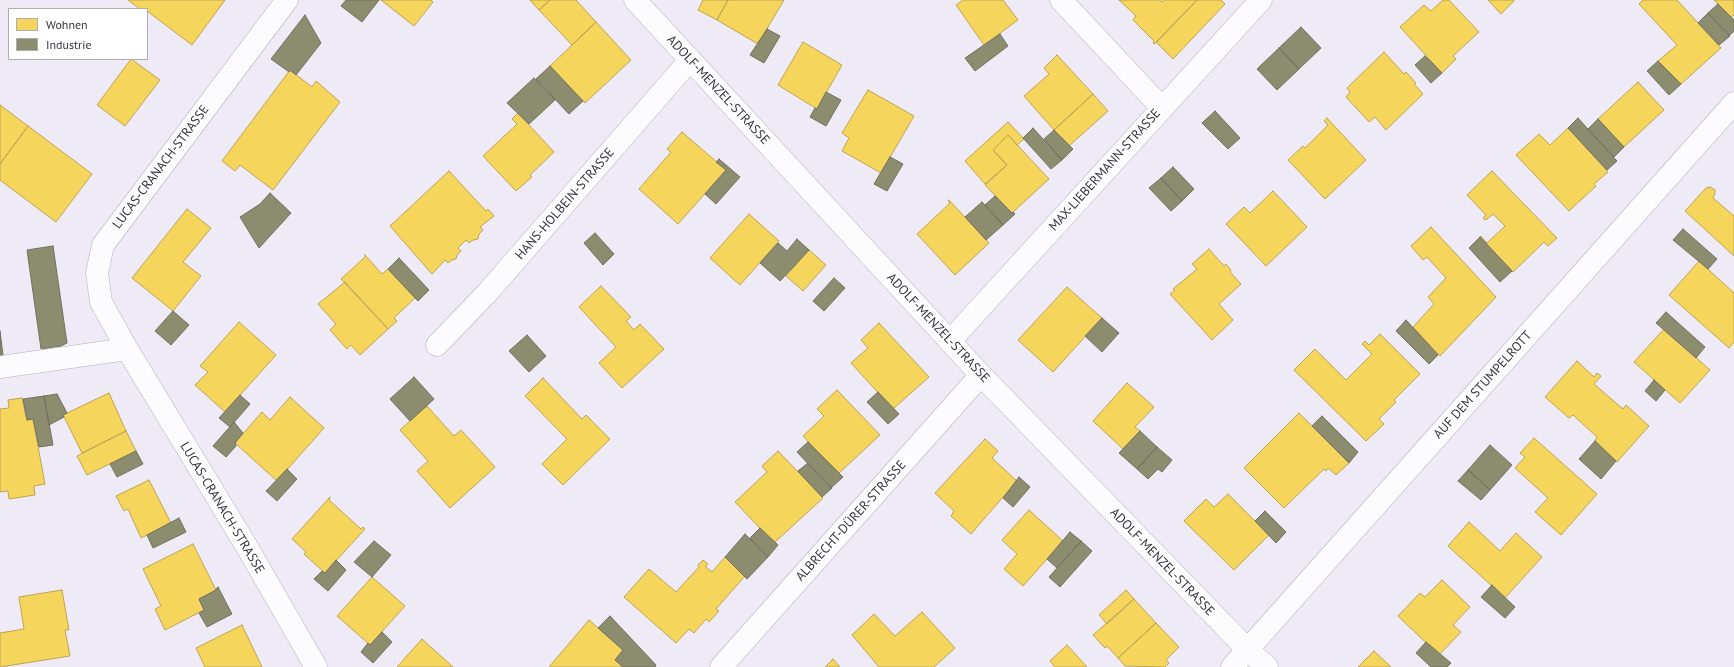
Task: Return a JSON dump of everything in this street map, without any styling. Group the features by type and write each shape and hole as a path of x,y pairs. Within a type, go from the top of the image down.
{"street":[{"name":"LUCAS-CRANACH-STRASSE","path":"287,0 103,245 97,273 101,302 127,349 247,547 316,667"},
{"name":"ADOLF-MENZEL-STRASSE","path":"635,0 981,375 1248,650 1267,667"},
{"path":"1061,0 1162,108"},
{"name":"MAX-LIEBERMANN-STRASSE","path":"950,341 1261,0"},
{"name":"HANS-HOLBEIN-STRASSE","path":"437,345 487,293 690,60"},
{"name":"AUF DEM STUMPELROTT","path":"1232,667 1734,103"},
{"path":"0,367 127,349"},
{"name":"ALBRECHT-DÜRER-STRASSE","path":"721,667 981,375"}],"building: Wohnen":[{"path":"128,0 225,0 192,45 148,12 148,8 139,8"},
{"path":"381,0 431,0 433,2 414,26"},
{"path":"530,0 550,0 539,10"},
{"path":"550,0 576,0 596,22 572,45 539,10"},
{"path":"703,0 728,0 717,20 698,10"},
{"path":"728,0 784,0 758,44 717,20"},
{"path":"963,0 1003,0 1018,20 984,45 956,5"},
{"path":"1119,0 1160,0 1162,2 1164,0 1197,0 1155,44 1153,43 1154,41 1133,20 1136,16"},
{"path":"1197,0 1221,0 1225,4 1173,59 1156,42"},
{"path":"1443,0 1449,0 1479,32 1453,56 1456,59 1442,73 1400,27 1424,5 1431,11"},
{"path":"1488,0 1514,0 1514,1 1501,14"},
{"path":"1643,0 1677,0 1721,48 1681,84 1658,61 1677,45 1639,4"},
{"path":"1714,0 1734,0 1734,15 1731,17"},
{"path":"596,22 631,60 585,103 550,66"},
{"path":"803,42 842,65 817,109 778,85"},
{"path":"1384,52 1404,74 1406,72 1423,94 1386,130 1375,117 1369,122 1346,97 1350,92 1347,88"},
{"path":"1057,55 1093,94 1054,130 1024,96 1049,74 1044,68"},
{"path":"130,60 160,80 125,126 97,105"},
{"path":"290,70 312,87 316,81 340,102 273,190 240,165 235,171 222,161"},
{"path":"1638,82 1664,110 1624,147 1598,119"},
{"path":"868,90 914,116 881,173 842,151 849,138 842,133"},
{"path":"1093,94 1108,111 1069,146 1054,130"},
{"path":"0,105 28,126 0,164"},
{"path":"518,113 554,152 530,175 532,177 516,191 483,156 517,124 512,119"},
{"path":"1327,118 1366,160 1325,199 1288,160 1303,146 1305,148 1328,125 1324,121"},
{"path":"1008,122 1024,139 1017,145 1008,135 993,150 1007,165 985,184 965,161"},
{"path":"28,126 92,174 56,222 0,180 0,164"},
{"path":"1568,128 1608,172 1594,184 1596,186 1569,211 1516,155 1539,134 1550,145"},
{"path":"682,132 726,170 678,224 639,189 671,152 667,149"},
{"path":"1008,135 1049,179 1012,213 985,185 1007,165 993,150"},
{"path":"449,171 486,211 488,209 494,216 480,227 483,230 479,234 478,239 469,243 466,240 458,248 461,251 457,255 456,259 448,263 445,260 432,274 390,226"},
{"path":"1492,171 1557,238 1548,246 1544,242 1513,272 1480,237 1481,236 1487,243 1505,226 1493,214 1486,220 1483,218 1486,215 1467,195"},
{"path":"1710,187 1715,190 1713,198 1734,216 1734,256 1685,211 1706,188"},
{"path":"1273,191 1307,227 1266,266 1226,224 1244,207 1250,213"},
{"path":"949,200 989,243 955,275 917,234 950,203 948,201"},
{"path":"187,209 211,228 183,262 201,276 173,311 132,278"},
{"path":"749,214 779,241 740,285 710,258"},
{"path":"1431,227 1496,297 1440,356 1413,327 1434,304 1428,297 1446,278 1427,257 1423,260 1411,246"},
{"path":"1209,249 1224,266 1226,264 1231,270 1230,272 1241,284 1219,304 1233,320 1212,340 1170,294 1175,290 1173,289 1197,269 1192,264"},
{"path":"809,250 826,265 803,291 786,276"},
{"path":"365,255 382,274 388,269 415,298 394,318 397,321 388,329 341,279 365,257"},
{"path":"1699,261 1734,293 1734,342 1729,348 1669,295"},
{"path":"345,282 388,329 360,355 351,345 347,349 330,330 336,324 318,304"},
{"path":"601,286 631,317 626,321 634,330 640,324 664,349 622,388 599,363 616,347 579,307"},
{"path":"1067,287 1102,318 1053,372 1018,340"},
{"path":"239,322 276,355 225,412 195,385 208,372 200,366"},
{"path":"879,323 929,377 893,409 851,363 868,348 861,340"},
{"path":"1664,329 1710,370 1680,403 1634,362"},
{"path":"1380,334 1420,374 1394,400 1396,402 1379,419 1384,424 1366,441 1294,370 1315,349 1346,380 1372,354 1362,344 1365,341 1369,345"},
{"path":"1577,361 1594,377 1597,373 1601,376 1594,384 1623,409 1626,405 1649,426 1617,462 1595,441 1597,437 1573,415 1569,418 1545,397"},
{"path":"543,378 582,419 586,415 610,439 563,485 542,464 567,439 525,396"},
{"path":"1127,383 1154,407 1135,427 1140,431 1123,449 1093,421"},
{"path":"837,390 880,435 838,474 803,436 824,416 817,409"},
{"path":"109,393 126,431 82,453 63,415"},
{"path":"290,397 324,428 277,481 235,443 262,412 270,420"},
{"path":"22,398 27,420 33,419 45,484 34,486 35,495 9,499 8,491 0,492 0,409 9,408 8,400"},
{"path":"427,406 454,436 461,430 495,467 450,508 417,471 428,461 400,430"},
{"path":"1299,413 1349,463 1336,475 1328,468 1326,471 1324,469 1284,508 1244,468"},
{"path":"126,431 136,451 87,475 77,456"},
{"path":"1534,438 1597,494 1561,535 1535,512 1548,498 1515,468 1525,457 1520,453"},
{"path":"985,439 998,451 992,458 1017,481 971,534 951,516 954,511 935,493"},
{"path":"778,451 823,498 774,543 735,502 767,472 762,466"},
{"path":"149,480 171,523 141,538 128,509 124,511 116,496"},
{"path":"1228,494 1269,535 1234,570 1184,521 1206,499 1214,507"},
{"path":"330,497 329,500 361,529 363,527 365,529 325,573 304,554 306,552 292,539"},
{"path":"1029,510 1063,541 1023,586 1004,569 1017,554 1002,540"},
{"path":"1469,522 1500,551 1516,533 1542,557 1505,598 1448,546"},
{"path":"193,544 216,590 199,599 204,610 165,630 155,609 161,606 143,569"},
{"path":"725,557 745,576 716,609 719,611 709,622 706,619 694,633 689,629 676,643 624,597 649,569 676,592 699,567 698,565 703,560 708,564 705,566 712,572"},
{"path":"372,577 405,606 370,645 337,616"},
{"path":"1442,580 1470,607 1453,625 1461,632 1439,655 1398,616 1420,593 1425,597"},
{"path":"62,590 69,630 65,630 70,656 0,667 0,633 24,629 19,597"},
{"path":"1126,590 1134,599 1107,624 1099,615"},
{"path":"1134,599 1156,623 1118,658 1107,646 1105,648 1093,635"},
{"path":"922,612 955,648 934,667 879,667 852,635 874,614 895,636"},
{"path":"589,620 623,650 615,660 623,667 549,667"},
{"path":"1156,623 1179,647 1166,660 1169,663 1165,667 1125,666 1118,658"},
{"path":"242,625 262,667 205,667 196,648"},
{"path":"422,639 453,667 397,667"},
{"path":"1067,645 1087,667 1055,667 1050,661"},
{"path":"1374,651 1391,667 1358,667"},
{"path":"833,659 840,667 825,667"}],"building: Industrie":[{"path":"346,0 379,0 362,22 341,6"},
{"path":"1718,4 1734,20 1734,31 1729,36 1708,13"},
{"path":"1708,13 1730,36 1719,45 1698,23"},
{"path":"305,15 321,43 296,75 290,70 289,72 271,59"},
{"path":"1301,27 1321,48 1299,69 1279,48"},
{"path":"767,29 780,36 764,63 750,55"},
{"path":"1000,34 1008,46 975,71 965,58"},
{"path":"1279,48 1299,69 1277,90 1257,69"},
{"path":"1425,56 1442,73 1431,83 1415,65"},
{"path":"1658,61 1681,84 1669,95 1647,71"},
{"path":"550,66 583,101 569,114 536,79"},
{"path":"534,78 555,100 529,124 507,103"},
{"path":"826,92 841,100 826,126 810,117 815,108 817,109"},
{"path":"1215,111 1240,138 1228,149 1202,123"},
{"path":"1578,118 1617,161 1607,170 1568,128"},
{"path":"1598,119 1624,147 1614,157 1588,129"},
{"path":"1033,128 1062,160 1051,169 1023,138"},
{"path":"1054,130 1073,149 1062,160 1044,139"},
{"path":"890,157 903,164 887,191 874,184"},
{"path":"719,159 740,177 716,204 705,194 726,170 716,162"},
{"path":"1173,167 1194,189 1182,201 1161,178"},
{"path":"1161,178 1182,201 1171,211 1149,188"},
{"path":"270,193 291,213 259,248 240,217 260,204"},
{"path":"995,196 1012,213 1013,212 1015,214 1003,225 985,205"},
{"path":"982,202 1003,225 986,240 965,217"},
{"path":"1683,229 1717,259 1708,269 1673,240"},
{"path":"595,233 614,254 603,265 584,243"},
{"path":"1480,237 1512,271 1500,282 1469,248"},
{"path":"797,239 809,250 780,281 760,263 778,243 787,251"},
{"path":"53,246 67,343 61,346 41,349 27,250"},
{"path":"399,258 429,290 418,301 388,269"},
{"path":"834,278 845,288 824,311 813,301"},
{"path":"173,311 189,325 171,345 155,331"},
{"path":"1666,312 1705,347 1696,358 1656,323"},
{"path":"1102,318 1119,333 1102,352 1085,336"},
{"path":"1406,320 1438,355 1429,364 1396,331"},
{"path":"0,331 3,355 0,356"},
{"path":"527,335 546,356 529,372 509,351"},
{"path":"414,377 434,399 410,421 390,399"},
{"path":"1654,380 1665,390 1656,401 1645,391"},
{"path":"878,392 899,414 888,424 867,402"},
{"path":"57,394 67,413 63,415 64,417 49,425 44,396"},
{"path":"240,395 250,404 230,427 219,418"},
{"path":"44,396 53,445 39,447 33,419 27,420 23,399"},
{"path":"1322,416 1358,452 1349,463 1312,426"},
{"path":"234,422 243,433 235,443 236,446 226,457 213,446"},
{"path":"1140,431 1157,447 1137,469 1119,453"},
{"path":"1595,441 1616,461 1601,479 1579,459"},
{"path":"808,442 843,477 831,488 797,452"},
{"path":"1490,445 1512,465 1490,490 1468,470"},
{"path":"1157,447 1172,460 1162,472 1158,469 1148,479 1137,469"},
{"path":"136,451 143,464 117,477 110,464"},
{"path":"808,463 832,488 822,497 798,471"},
{"path":"287,469 297,479 277,501 266,491"},
{"path":"1468,470 1490,490 1481,500 1458,481"},
{"path":"1019,477 1030,487 1013,507 1003,498"},
{"path":"1265,511 1286,532 1276,543 1255,521"},
{"path":"179,518 186,532 153,548 147,535"},
{"path":"760,528 778,545 768,557 750,538"},
{"path":"1070,532 1081,541 1057,568 1047,559"},
{"path":"745,534 768,557 747,579 725,557"},
{"path":"374,541 391,555 372,577 354,562"},
{"path":"1081,541 1092,551 1060,587 1049,577"},
{"path":"336,560 346,570 328,591 314,579 322,571 325,573"},
{"path":"1492,585 1515,607 1505,618 1481,597"},
{"path":"218,587 232,614 207,627 199,613 204,610 199,599 216,590"},
{"path":"610,616 656,665 655,667 623,667 615,660 623,650 598,628"},
{"path":"382,632 392,642 373,663 361,652 368,643 370,645"},
{"path":"1426,642 1451,663 1447,667 1431,667 1416,653"}]}
